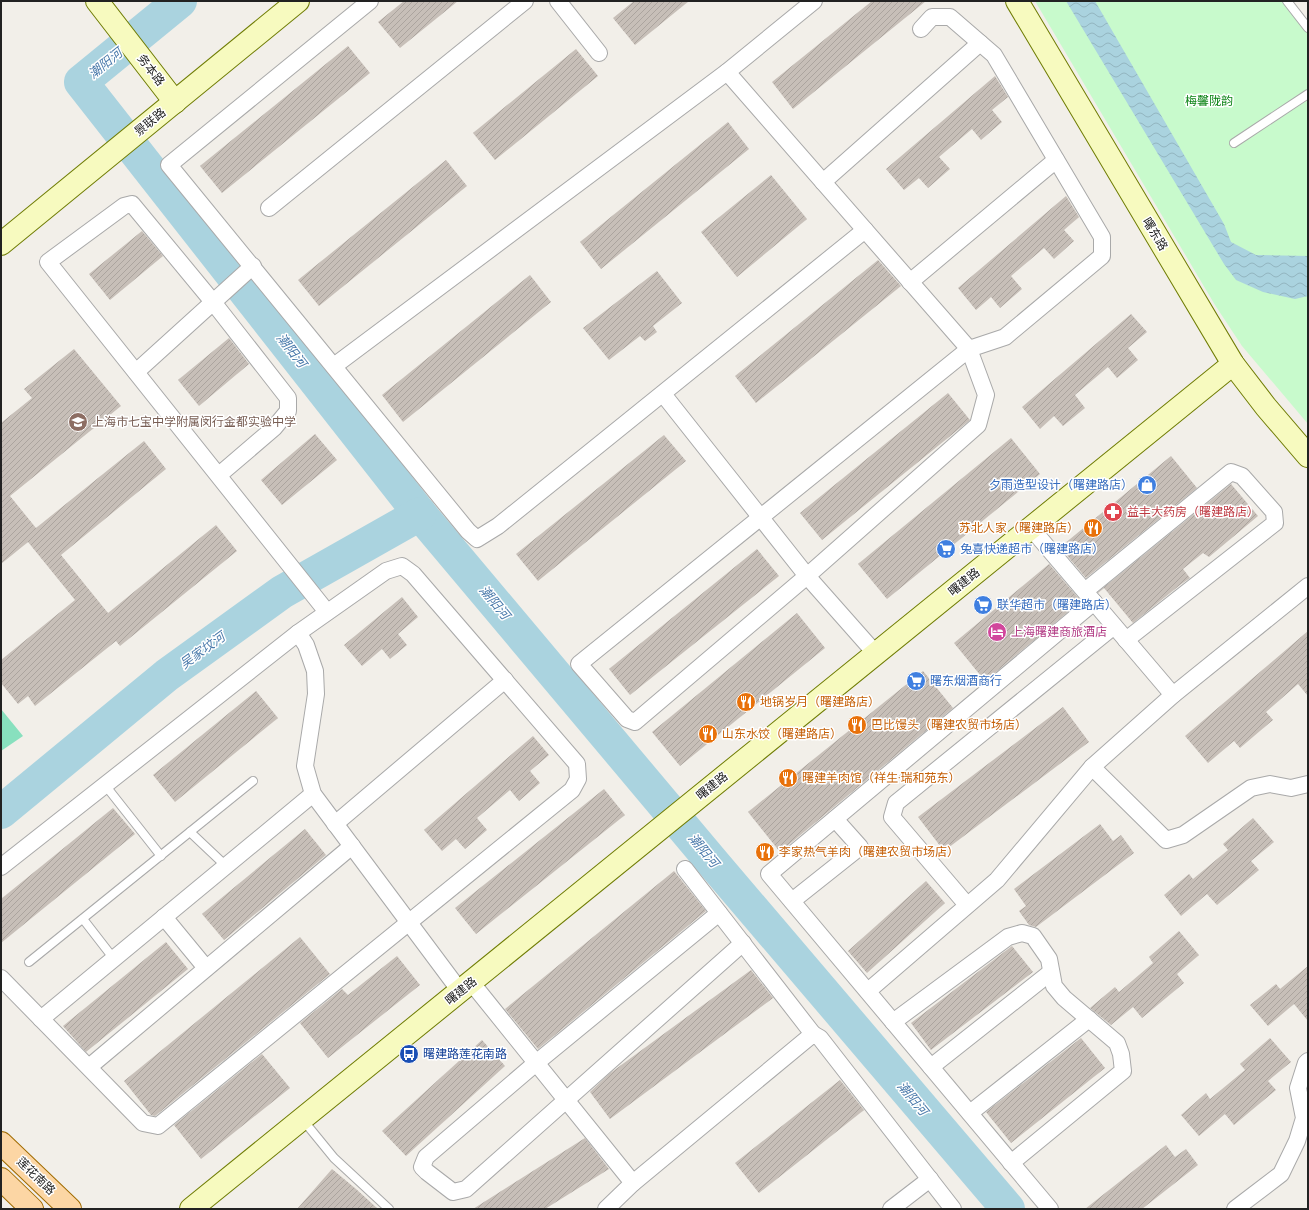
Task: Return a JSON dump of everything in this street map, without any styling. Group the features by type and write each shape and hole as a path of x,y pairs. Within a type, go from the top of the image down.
{"main road":[{"name":"莲花南路","path":"1,1143 70,1209"},
{"path":"1,1179 32,1209"}],"street":[{"name":"务本路","path":"97,1 175,102"},
{"name":"景联路","path":"1,244 298,1"},
{"path":"370,1 170,165 468,531 477,539 498,526 865,230"},
{"path":"269,208 525,1"},
{"path":"558,1 599,53"},
{"path":"334,366 727,72 814,1"},
{"name":"曙东路","path":"1017,1 1233,364 1266,407 1308,456"},
{"path":"727,72 969,349 986,395 978,425 807,576 635,722 627,719 579,664 969,349 1005,336 1102,256 1102,237 994,54 950,17 932,17 921,29"},
{"path":"823,182 980,43"},
{"path":"910,282 1056,160"},
{"path":"219,475 274,428 288,411 288,398 216,300 132,204 124,206 48,262 327,612"},
{"path":"136,372 253,266"},
{"name":"曙建路","path":"191,1209 1233,364"},
{"path":"663,394 807,576 876,654"},
{"path":"1050,1209 769,874 835,819 1231,472 1242,476 1274,512 1275,523 1126,640"},
{"path":"1031,528 1173,695"},
{"path":"1,867 298,633 386,571 402,566 413,574 577,764 578,779 572,790 158,1126 143,1123 1,978"},
{"path":"868,991 997,880 1092,767 1173,695 1308,586"},
{"path":"967,906 892,818 896,803 1114,626"},
{"path":"298,633 306,644 315,671 316,694 306,766 313,794 408,922 465,987 536,1063 633,1182"},
{"path":"336,824 504,680"},
{"path":"1092,767 1166,840 1183,836 1251,788 1270,784 1291,788 1308,784"},
{"path":"41,1019 313,794"},
{"path":"792,901 860,847 835,819"},
{"path":"88,1067 352,846"},
{"path":"685,870 813,1034 820,1038 953,1209"},
{"path":"719,913 536,1063 426,1157 422,1167 453,1192 466,1189 743,943"},
{"path":"164,917 206,968"},
{"path":"893,1022 1008,937 1022,933 1033,936 1049,959 1054,986 1064,998 1117,1043 1121,1054 1123,1070 1011,1163"},
{"path":"931,1067 1051,972"},
{"path":"970,1114 1089,1019"},
{"path":"606,1209 633,1182 813,1034"},
{"path":"1235,1209 1281,1174 1297,1141 1304,1118 1298,1088 1308,1061"},
{"path":"891,1209 930,1179"}],"lane":[{"path":"1287,1 1308,28"},
{"path":"1234,144 1308,94"},
{"path":"29,962 253,781"},
{"path":"105,785 161,856"},
{"path":"190,832 226,866"},
{"path":"83,919 114,959"},
{"path":"302,1119 334,1158 389,1209"}],"green space":[{"name":"梅馨陇韵","path":"1035,1 1283,1 1308,32 1308,424 1242,346 1215,305"},
{"path":"1,709 23,736 1,751"}],"water":[{"path":"1066,1 1095,1 1224,224 1231,242 1256,255 1308,256 1308,296 1295,299 1263,292 1236,280 1224,264"}],"building":[{"path":"404,1 458,1 400,48 378,22"},
{"path":"634,1 689,1 635,45 613,18"},
{"path":"872,1 926,1 793,109 772,82"},
{"path":"348,46 370,73 222,193 200,166"},
{"path":"576,49 598,76 495,160 473,133"},
{"path":"995,76 1008,97 992,110 1002,122 981,140 972,129 939,157 950,169 928,188 919,178 904,190 886,169"},
{"path":"728,122 749,149 601,269 580,242"},
{"path":"446,160 467,186 319,306 298,280"},
{"path":"771,175 807,219 737,277 701,232"},
{"path":"1066,196 1079,217 1064,230 1074,241 1054,259 1044,248 1011,276 1022,289 1000,308 991,297 976,310 958,288"},
{"path":"142,231 163,256 110,300 89,274"},
{"path":"878,260 901,286 756,403 735,376"},
{"path":"657,271 682,303 653,326 657,332 645,341 640,336 609,360 583,328"},
{"path":"530,275 551,302 403,422 382,395"},
{"path":"1131,314 1147,332 1128,348 1138,360 1117,378 1108,367 1075,395 1085,408 1063,426 1054,416 1040,429 1022,407"},
{"path":"229,338 249,364 199,406 178,380"},
{"path":"74,349 121,406 10,496 36,528 144,441 166,469 61,555 108,613 216,525 237,551 120,646 116,641 35,706 28,696 18,704 1,683 1,660 75,600 28,542 1,564 1,423 32,398 24,389"},
{"path":"948,393 970,420 822,540 800,513"},
{"path":"315,434 337,460 282,505 261,480"},
{"path":"664,435 686,461 538,581 516,554"},
{"path":"1011,438 1040,474 887,599 858,564"},
{"path":"1171,456 1197,488 1086,578 1064,552 1068,549 1064,544"},
{"path":"1231,484 1258,516 1209,557 1203,553 1183,569 1190,578 1133,623 1104,588 1098,593 1098,592"},
{"path":"757,549 779,576 630,695 609,669"},
{"path":"1049,564 1081,601 985,681 954,643"},
{"path":"402,597 418,617 398,634 407,645 390,659 382,649 362,666 344,645"},
{"path":"797,613 825,648 680,766 652,732"},
{"path":"1308,631 1308,696 1298,684 1266,712 1273,720 1240,748 1234,741 1208,763 1185,736"},
{"path":"923,671 953,708 780,852 748,812"},
{"path":"256,691 278,718 175,802 153,775"},
{"path":"1063,707 1089,742 944,851 918,817"},
{"path":"533,736 549,755 530,771 540,783 519,801 510,790 477,818 487,830 465,849 456,839 442,851 424,830"},
{"path":"604,789 625,815 476,934 455,908"},
{"path":"113,808 135,834 1,943 1,899"},
{"path":"1253,818 1274,842 1251,861 1259,870 1217,905 1207,894 1181,916 1164,895 1189,874 1193,879 1228,850 1223,844"},
{"path":"1100,824 1113,841 1121,835 1134,853 1036,927 1029,925 1019,911 1026,906 1014,889"},
{"path":"305,829 326,855 224,940 202,914"},
{"path":"674,871 706,911 538,1049 505,1009"},
{"path":"926,881 945,903 867,973 848,951"},
{"path":"1179,931 1199,955 1177,974 1184,983 1142,1018 1133,1007 1111,1025 1090,1008 1115,987 1119,992 1153,963 1149,957"},
{"path":"300,937 330,974 155,1116 151,1115 124,1081"},
{"path":"166,942 188,969 86,1052 63,1026"},
{"path":"1012,946 1033,972 931,1050 911,1023"},
{"path":"397,956 420,985 328,1058 300,1023 342,989 348,995"},
{"path":"1308,966 1308,1021 1294,1004 1268,1026 1250,1005 1276,984 1280,989"},
{"path":"751,970 773,998 610,1119 590,1092 609,1074"},
{"path":"1081,1038 1105,1068 1011,1143 986,1112"},
{"path":"1270,1038 1291,1062 1268,1081 1276,1090 1234,1125 1225,1114 1199,1136 1181,1115 1206,1093 1210,1099 1245,1070 1240,1064"},
{"path":"482,1040 505,1066 406,1156 382,1131"},
{"path":"262,1054 290,1088 201,1159 174,1125"},
{"path":"840,1080 864,1110 759,1193 735,1163"},
{"path":"585,1138 609,1169 545,1209 473,1209"},
{"path":"1166,1145 1175,1157 1186,1149 1198,1165 1142,1209 1085,1209"},
{"path":"332,1169 356,1189 378,1209 297,1209"}],"waterway":[{"name":"潮阳河","path":"180,1 81,82 420,514 714,864 1008,1209"},
{"name":"吴家坟河","path":"1,812 167,675 282,592 420,514"}],"place":[{"name":"上海市七宝中学附属闵行金都实验中学","path":"78,422"},
{"name":"夕雨造型设计（曙建路店）","path":"1147,485"},
{"name":"益丰大药房（曙建路店）","path":"1113,512"},
{"name":"苏北人家（曙建路店）","path":"1093,528"},
{"name":"兔喜快递超市（曙建路店）","path":"946,549"},
{"name":"联华超市（曙建路店）","path":"983,605"},
{"name":"上海曙建商旅酒店","path":"997,632"},
{"name":"曙东烟酒商行","path":"916,681"},
{"name":"地锅岁月（曙建路店）","path":"746,702"},
{"name":"巴比馒头（曙建农贸市场店）","path":"857,725"},
{"name":"山东水饺（曙建路店）","path":"708,734"},
{"name":"曙建羊肉馆（祥生·瑞和苑东）","path":"788,778"},
{"name":"李家热气羊肉（曙建农贸市场店）","path":"765,852"},
{"name":"曙建路莲花南路","path":"409,1054"}]}
